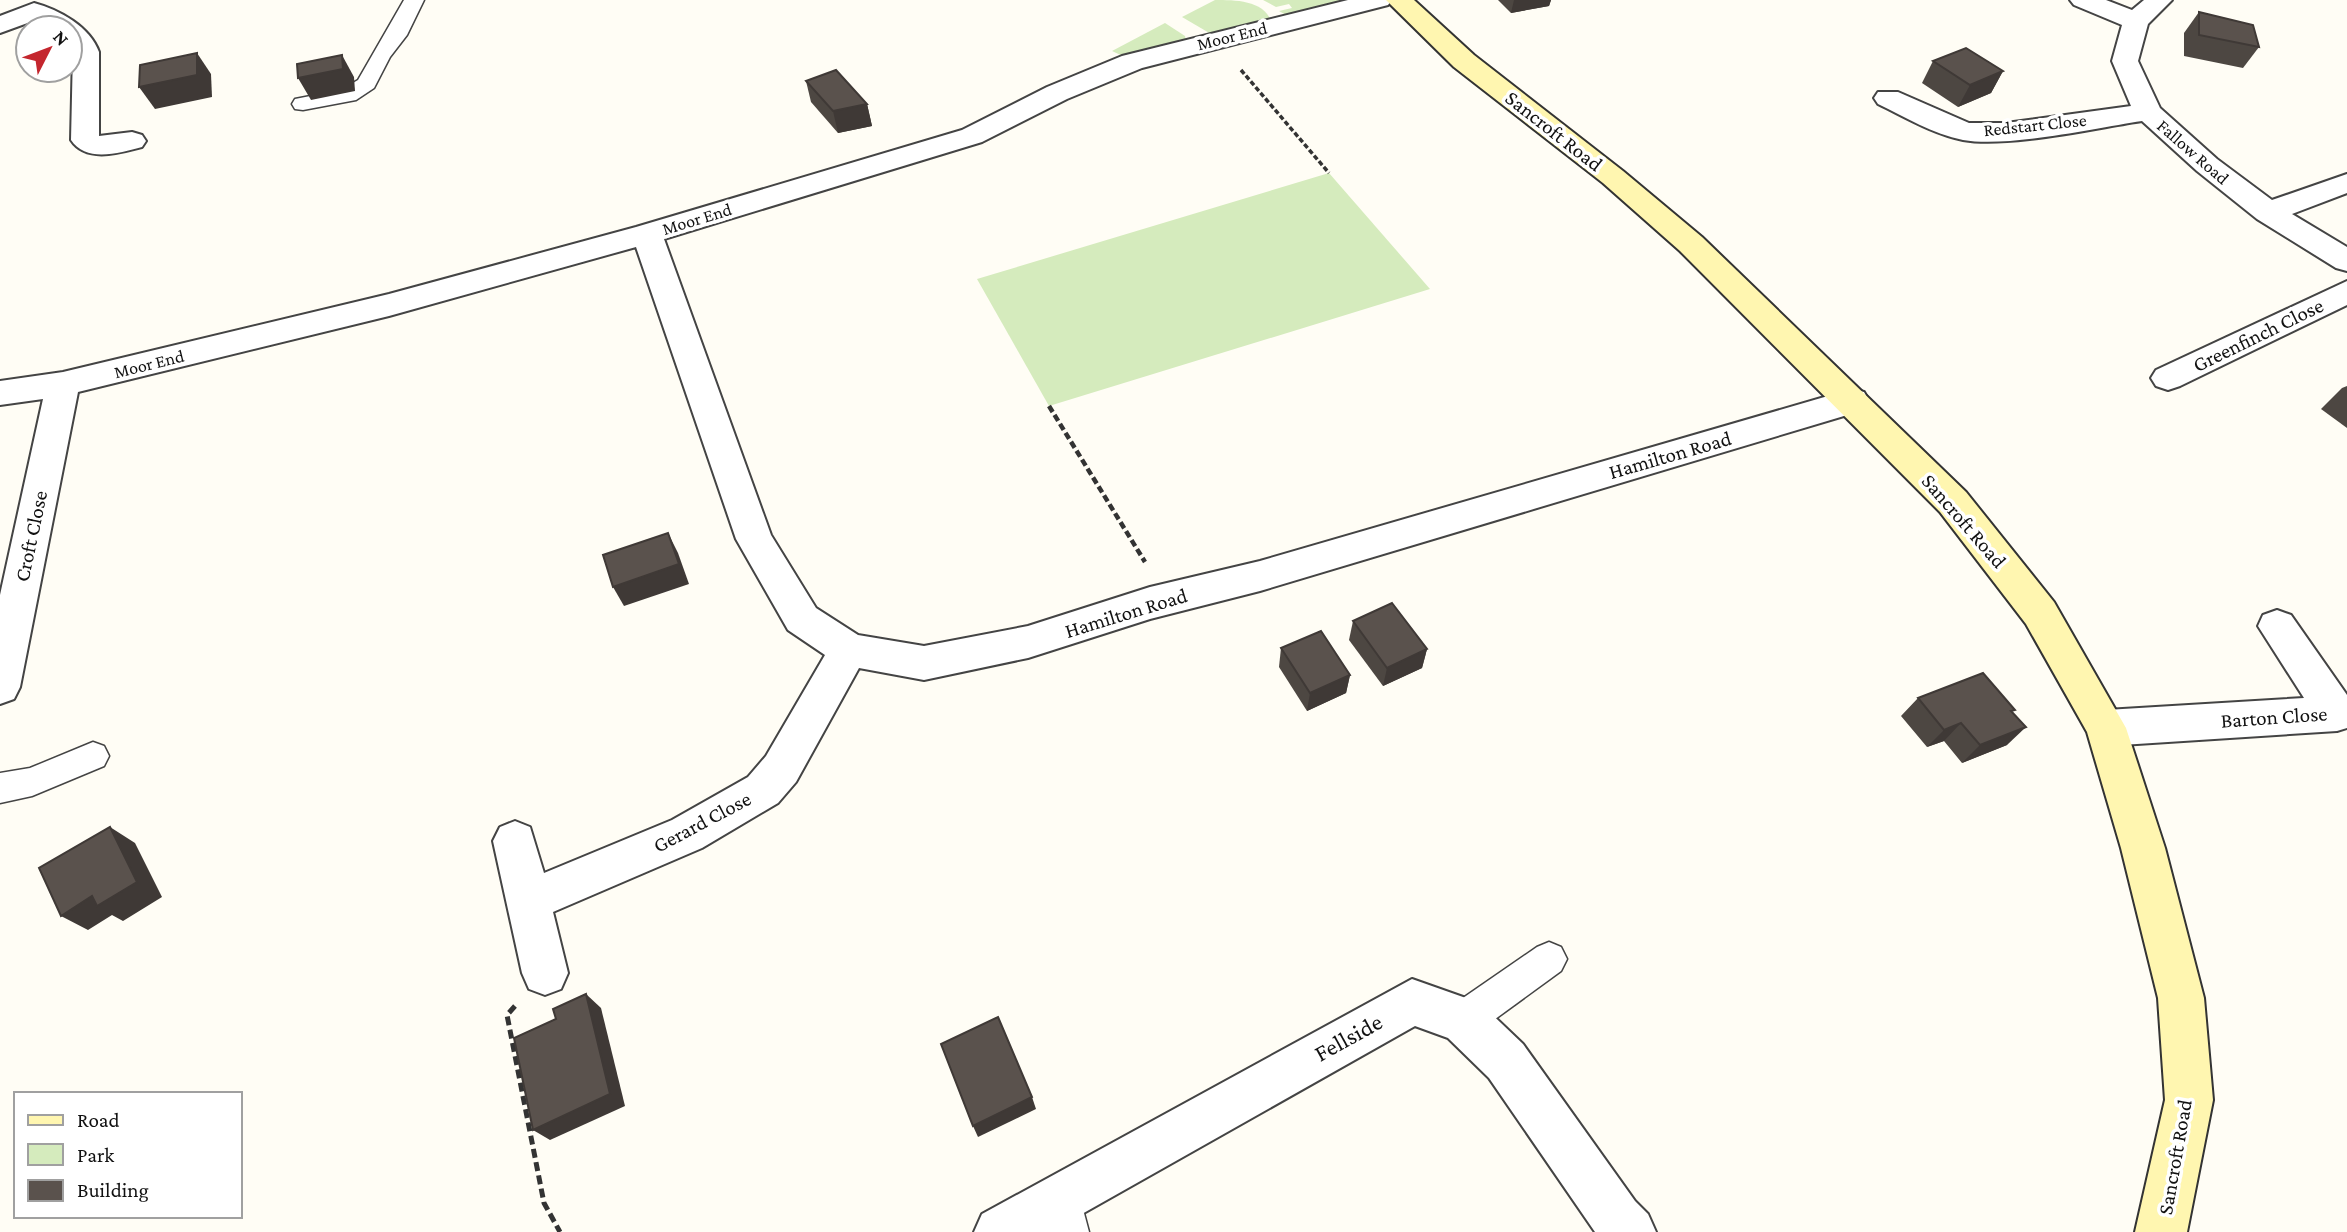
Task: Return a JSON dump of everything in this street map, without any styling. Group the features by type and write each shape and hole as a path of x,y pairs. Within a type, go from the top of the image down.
{"street":[{"name":"Moor End","path":"0,393 63,384 389,305 647,234 972,136 1057,93 1132,62 1379,0"},
{"name":"Sancroft Road","path":"1399,0 1464,61 1614,177 1691,244 1953,502 2032,603 2106,728 2143,848 2181,998 2189,1100 2161,1232"},
{"path":"2083,0 2136,21 2159,0"},
{"path":"0,26 46,6"},
{"name":"Fallow Road","path":"2136,21 2125,61 2148,112 2207,165 2267,212 2347,261"},
{"path":"84,46 85,140 91,145 132,141"},
{"name":"Redstart Close","path":"1888,98 1940,123 1966,132 2006,132 2148,112"},
{"path":"2267,212 2347,183"},
{"name":"Hamilton Road","path":"647,234 754,539 802,619 849,650 924,663 1028,642 1167,599 1260,576 1852,401"},
{"name":"Greenfinch Close","path":"2168,378 2347,292"},
{"name":"Croft Close","path":"0,687 63,384"},
{"name":"Barton Close","path":"2106,728 2337,713 2277,626"},
{"name":"Gerard Close","path":"529,901 687,834 763,790 781,769 849,650"},
{"path":"515,841 545,973"},
{"name":"Fellside","path":"1000,1232 1066,1215 1412,1002 1463,1020 1506,1061 1617,1219 1630,1232"}],"lane":[{"path":"303,104 348,94 367,84 380,56 397,35 414,0"},
{"path":"0,788 32,782 93,756"},
{"path":"1463,1020 1549,959"}],"path":[{"path":"1216,40 1329,173"},
{"path":"1049,406 1167,599"},
{"path":"545,973 507,1015 544,1203 560,1232"}],"green space":[{"path":"1215,0 1255,5 1267,14 1271,21 1211,34 1182,17"},
{"path":"1263,0 1354,0 1288,16 1279,11 1292,8 1289,4 1276,7"},
{"path":"1165,23 1185,36 1186,41 1125,57 1112,51"},
{"path":"1329,173 1430,289 1049,406 977,279"}],"building":[{"path":"2199,12 2253,25 2259,47 2199,35"},
{"path":"1966,48 2003,71 1970,85 1933,61"},
{"path":"197,53 197,75 139,87 140,65"},
{"path":"342,55 343,69 298,78 297,64"},
{"path":"836,70 867,104 833,111 806,81"},
{"path":"668,533 679,564 613,587 603,555"},
{"path":"1392,603 1427,649 1387,668 1353,621"},
{"path":"1321,631 1350,675 1310,693 1281,648"},
{"path":"1983,673 2026,727 1980,745 1961,723 1944,730 1918,698"},
{"path":"110,827 137,882 97,906 92,896 61,916 39,868"},
{"path":"586,994 610,1094 533,1130 514,1038 556,1019 553,1009"},
{"path":"998,1017 1032,1097 973,1126 941,1044"}]}
